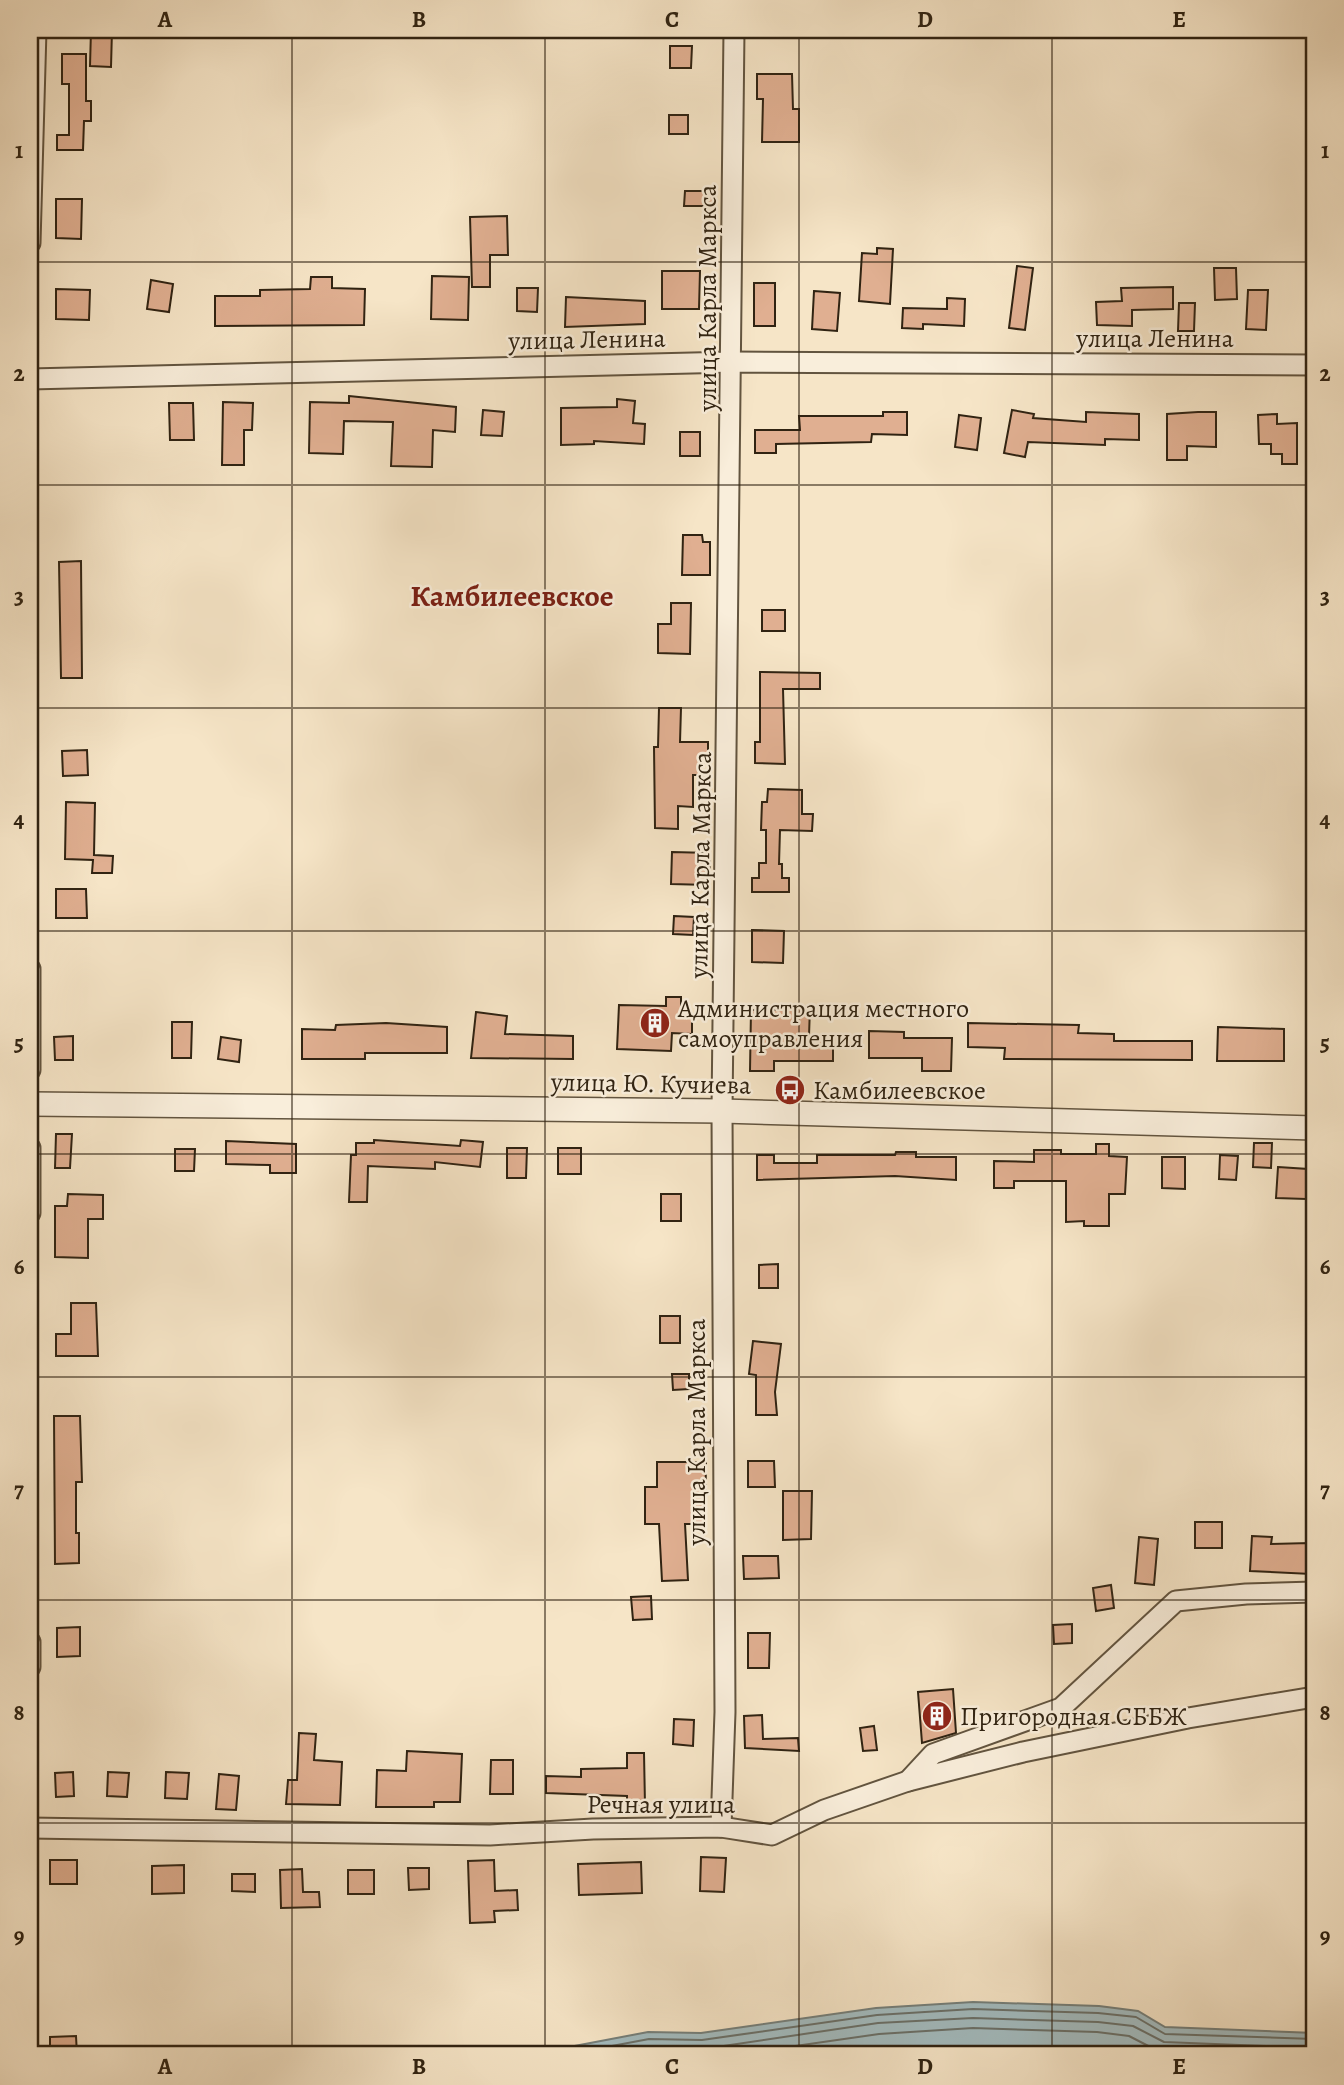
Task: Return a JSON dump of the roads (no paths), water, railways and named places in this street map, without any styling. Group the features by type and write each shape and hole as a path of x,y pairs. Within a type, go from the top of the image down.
{"street":[{"path":"30,243 36,30"},
{"name":"улица Карла Маркса","path":"720,1827 725,1712 722,1111 733,362 734,30"},
{"name":"улица Ленина","path":"30,379 733,362 1314,365"},
{"path":"30,969 30,1070"},
{"name":"улица Ю. Кучиева","path":"30,1104 722,1111 1314,1128"},
{"path":"30,1148 30,1213"},
{"path":"908,1781 933,1754 1061,1708 1176,1601 1246,1594 1314,1592"},
{"path":"30,1642 30,1667"},
{"name":"Речная улица","path":"30,1828 490,1835 593,1829 720,1827 772,1835 824,1810 908,1781 1048,1747 1314,1697"}],"water":[{"path":"973,2002 1099,2006 1138,2011 1165,2027 1314,2033 1314,2055 527,2055 648,2032 701,2033 876,2008"}],"place":[{"name":"Администрация местного самоуправления","path":"655,1023"},
{"name":"Камбилеевское","path":"790,1090"},
{"name":"Пригородная СББЖ","path":"937,1716"}],"district":[{"name":"Камбилеевское","path":"512,596"}]}
